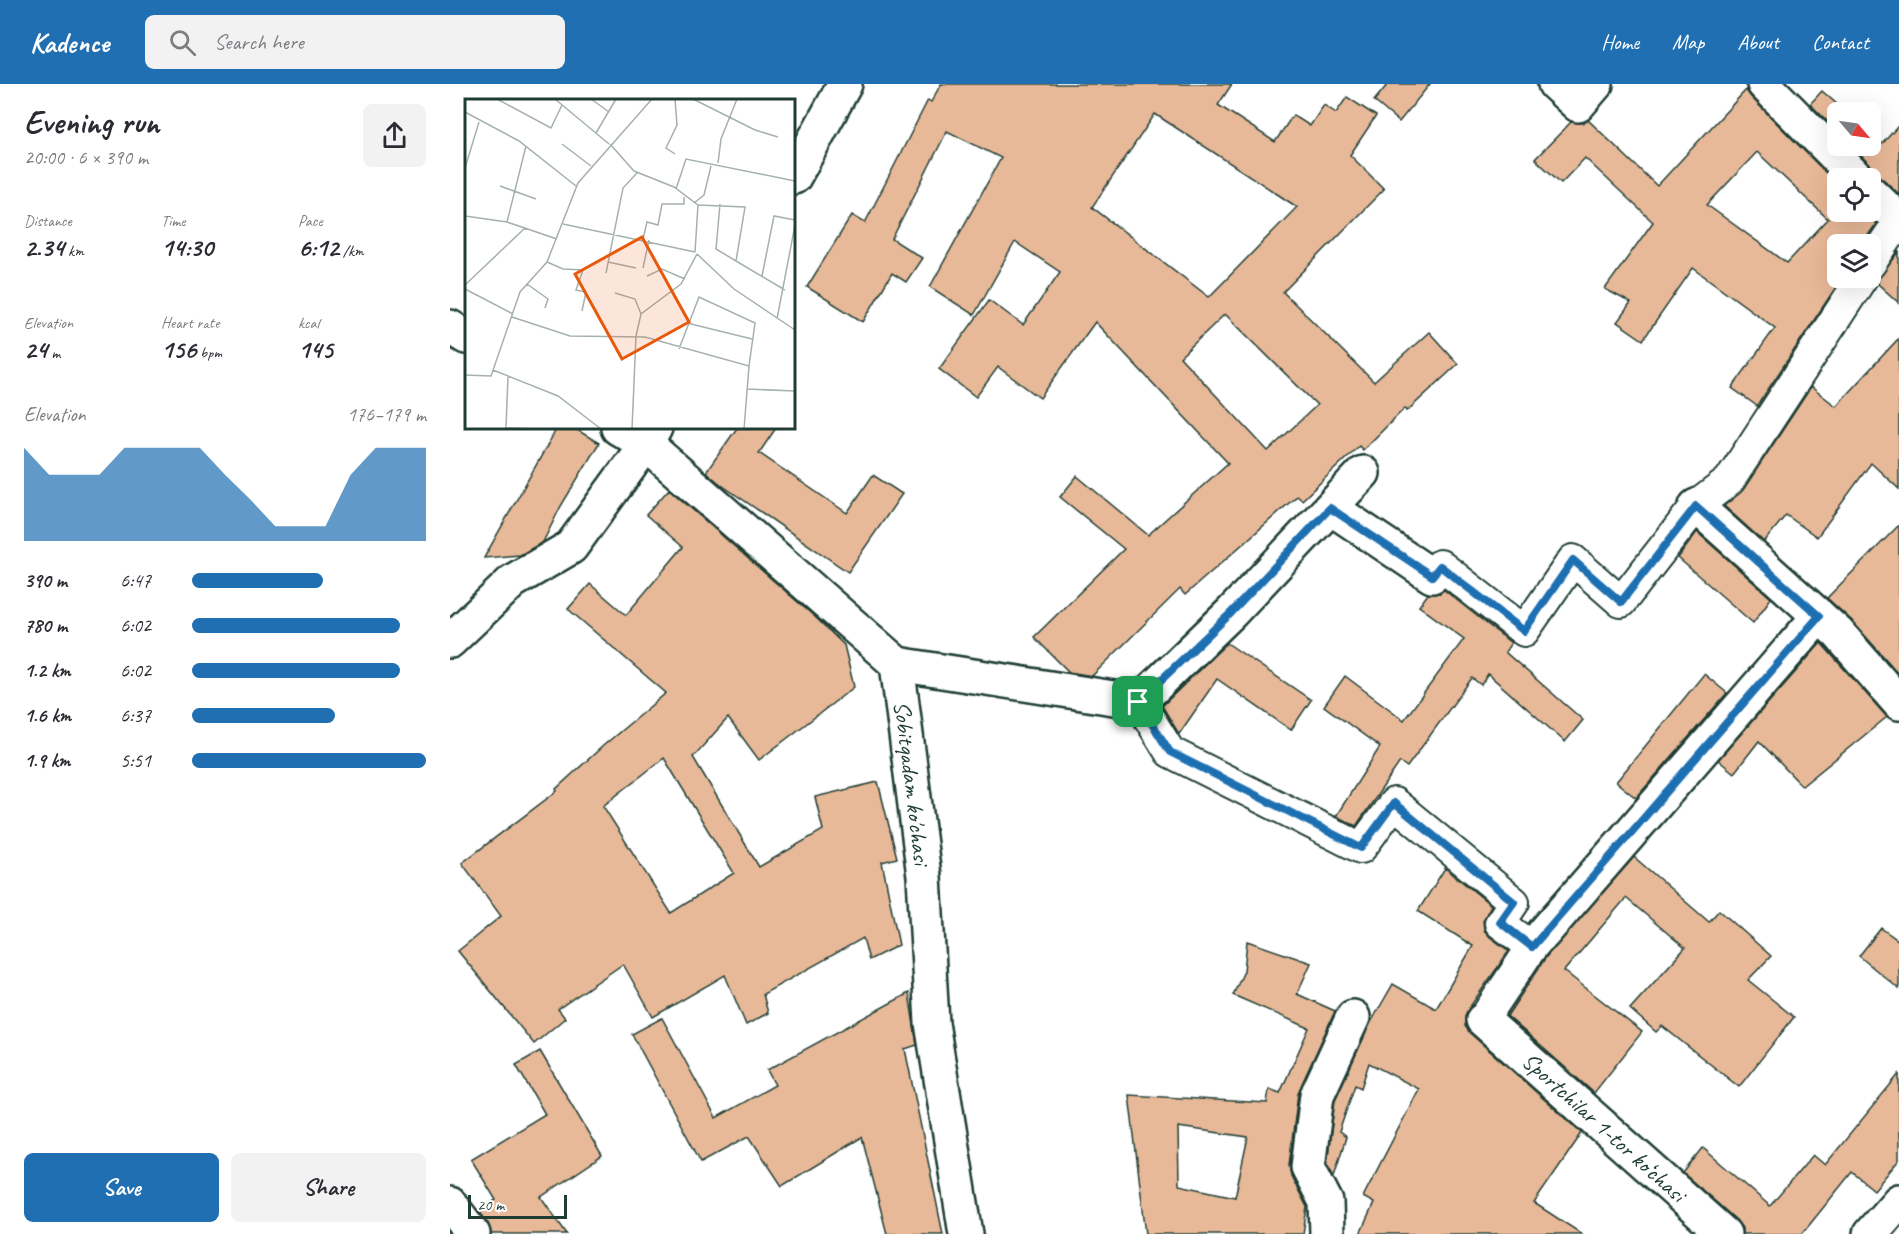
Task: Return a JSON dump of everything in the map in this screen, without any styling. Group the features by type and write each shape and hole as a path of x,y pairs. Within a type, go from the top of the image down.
{"street":[{"path":"795,175 845,84"},
{"path":"1555,84 1578,105 1596,84"},
{"path":"1764,84 1847,168"},
{"path":"1881,203 1899,220 1881,247"},
{"path":"1330,508 1432,576 1440,566 1524,631 1573,560 1621,602 1696,506 1729,481 1855,288"},
{"path":"450,327 465,336"},
{"path":"622,429 651,436 897,664 1138,702 1170,752 1361,848 1394,803 1514,902 1500,922 1538,941"},
{"path":"450,641 513,581 571,547 651,436"},
{"path":"1138,702 1231,613 1363,473"},
{"path":"1696,506 1838,633 1899,703"},
{"path":"1483,1020 1538,941 1819,616"},
{"name":"Sobitqadam ko'chasi","path":"897,664 924,876 932,1023 966,1234"},
{"path":"1327,1234 1326,1202 1308,1167 1317,1095 1353,1017"},
{"name":"Sportchilar 1-tor ko‘chasi","path":"1483,1020 1724,1234"},
{"path":"1870,1234 1899,1201"},
{"path":"450,1204 473,1234"}],"building":[{"path":"941,84 1232,84 1218,105 1275,142 1293,115 1310,126 1324,105 1336,113 1347,97 1376,116 1350,155 1384,189 1283,292 1374,382 1429,332 1458,364 1407,411 1405,408 1363,450 1359,446 1302,500 1297,496 1185,595 1180,589 1092,676 1069,672 1034,637 1124,549 1060,497 1077,476 1148,535 1228,463 1095,322 1040,398 998,367 976,397 939,369 989,300 1023,325 1060,272 1015,242 974,315 930,287 1001,158 947,131 892,239 922,258 906,282 892,273 863,322 807,287 852,215 865,223 928,100 931,102","holes":["1155,114 1297,207 1209,297 1092,207","1225,314 1317,405 1268,451 1180,357"]},
{"path":"1388,84 1430,84 1399,122 1374,101"},
{"path":"1746,90 1827,174 1827,218 1757,152 1707,205 1787,263 1827,220 1827,222 1874,222 1876,224 1869,234 1827,234 1827,288 1835,288 1757,406 1732,388 1775,328 1693,268 1643,340 1617,322 1631,303 1605,289 1653,222 1585,158 1561,183 1535,159 1571,122 1583,123 1588,120 1657,186"},
{"path":"1822,91 1835,102 1827,102 1827,121 1810,104"},
{"path":"1899,125 1899,194 1881,178 1881,168 1872,168 1861,156 1881,156 1882,144"},
{"path":"1899,252 1899,303 1881,287 1881,275"},
{"path":"1899,338 1899,489 1871,463 1817,537 1786,515 1764,542 1724,506 1743,490 1811,387 1836,406"},
{"path":"556,429 576,429 599,443 561,506 543,542 520,555 484,558"},
{"path":"736,429 775,429 759,453 847,513 873,475 902,494 848,572 706,472"},
{"path":"669,489 844,645 854,687 759,760 728,718 693,757 759,867 823,830 815,797 878,782 897,858 882,862 899,945 869,960 863,938 763,994 768,1013 746,1025 725,975 653,1017 623,964 558,1009 565,1018 534,1044 458,951 501,916 462,863 557,791 556,789 604,745 666,693 568,609 590,584 626,615 683,547 646,515","holes":["664,758 734,873 671,913 603,806"]},
{"path":"1899,525 1899,674 1852,621 1827,598"},
{"path":"1697,532 1771,598 1753,623 1678,558"},
{"path":"1444,590 1511,643 1505,652 1583,720 1565,742 1488,674 1481,685 1472,678 1407,767 1400,762 1356,826 1336,816 1380,747 1324,706 1345,676 1404,720 1464,639 1419,606 1428,594 1440,593"},
{"path":"1227,643 1311,700 1291,730 1217,679 1179,734 1162,706"},
{"path":"1821,643 1887,717 1802,786 1759,741 1734,773 1718,760"},
{"path":"1704,674 1727,693 1636,798 1616,782"},
{"path":"1634,857 1709,922 1719,910 1771,956 1748,980 1794,1017 1739,1087 1662,1026 1656,1032 1630,1009 1685,948 1626,898 1564,971 1642,1032 1594,1093 1507,1016 1546,957"},
{"path":"1445,868 1491,905 1483,921 1484,930 1509,951 1469,1008 1465,1017 1465,1026 1471,1034 1582,1133 1534,1203 1582,1234 1360,1234 1374,1203 1363,1197 1419,1089 1369,1063 1361,1088 1355,1085 1339,1132 1346,1137 1334,1176 1327,1164 1335,1100 1370,1024 1393,984 1436,1009 1473,946 1418,911"},
{"path":"1881,928 1899,941 1899,989 1859,956"},
{"path":"1247,941 1311,963 1297,994 1335,1011 1298,1093 1289,1165 1291,1176 1307,1207 1303,1234 1146,1234 1129,1095 1267,1103 1269,1089 1280,1093 1309,1028 1233,995 1244,971","holes":["1178,1127 1248,1137 1235,1197 1179,1185"]},
{"path":"909,993 917,1045 905,1049 943,1234 887,1234 862,1137 782,1186 749,1136 701,1162 632,1034 662,1018 716,1118 775,1085 767,1070"},
{"path":"540,1051 602,1156 541,1197 567,1234 491,1234 488,1223 479,1211 496,1200 471,1159 545,1114 516,1065"},
{"path":"1899,1074 1899,1160 1874,1190 1852,1172 1802,1234 1742,1234 1742,1228 1736,1220 1683,1173 1703,1148 1770,1206 1813,1155 1825,1165"}],"route":[{"path":"1696,506 1819,616 1532,947 1500,922 1514,902 1394,803 1361,848 1170,752 1138,702 1231,613 1330,508 1432,576 1440,566 1524,631 1573,560 1621,602 1696,506"}]}
